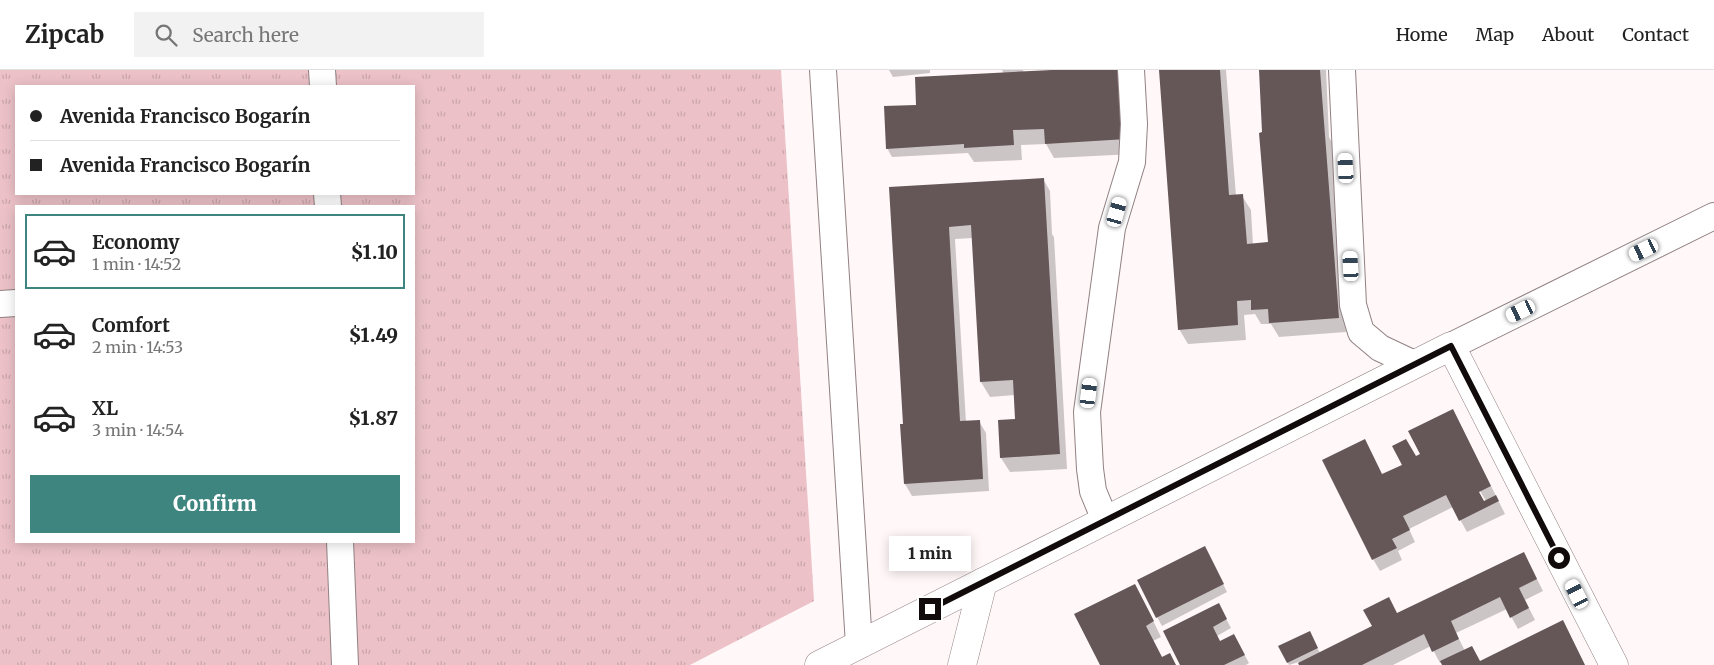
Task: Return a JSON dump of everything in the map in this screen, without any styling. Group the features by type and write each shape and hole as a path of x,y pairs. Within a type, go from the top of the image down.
{"street":[{"path":"322,70 323,85"},
{"path":"823,70 859,645"},
{"path":"1105,520 1093,491 1087,412 1112,228 1132,162 1134,124 1131,70"},
{"path":"1342,70 1353,304 1361,332 1380,348 1414,364"},
{"path":"819,665 1414,364 1714,216"},
{"path":"0,304 15,303"},
{"path":"1451,346 1614,665"},
{"path":"340,543 345,665"},
{"path":"962,665 983,582"}],"green space":[{"path":"0,70 781,70 814,601 690,665 0,665"}],"building":[{"path":"1052,70 1123,70 1127,139 1045,144 1044,129 1013,130 1014,145 964,148 964,144 886,149 884,106 916,105 915,77"},
{"path":"1159,70 1220,70 1229,195 1243,194 1247,244 1268,242 1259,133 1262,132 1259,70 1320,70 1339,318 1269,323 1268,309 1251,310 1251,300 1237,301 1238,325 1178,330"},
{"path":"1044,178 1060,454 1000,458 998,420 1015,419 1013,380 980,382 971,225 949,227 960,421 980,420 983,479 904,484 900,424 903,424 889,187"},
{"path":"1453,409 1491,486 1479,492 1484,501 1496,495 1499,501 1459,521 1446,495 1403,516 1410,530 1392,539 1397,548 1372,560 1322,460 1365,439 1382,474 1402,465 1392,446 1406,439 1416,456 1420,454 1408,431"},
{"path":"1205,546 1224,584 1156,618 1137,580"},
{"path":"1524,552 1537,579 1519,588 1529,608 1510,618 1500,597 1451,621 1459,639 1432,652 1424,634 1362,665 1299,665 1298,663 1372,626 1363,610 1389,597 1397,613"},
{"path":"1135,584 1154,621 1146,626 1162,657 1170,653 1176,665 1100,665 1074,614"},
{"path":"1219,603 1227,619 1213,627 1220,641 1234,634 1245,655 1224,665 1180,665 1163,631"},
{"path":"1563,620 1585,665 1442,665 1440,661 1472,646 1480,661"},
{"path":"1310,631 1318,648 1287,663 1278,646"}],"route":[{"path":"930,609 1451,346 1559,558"}]}
